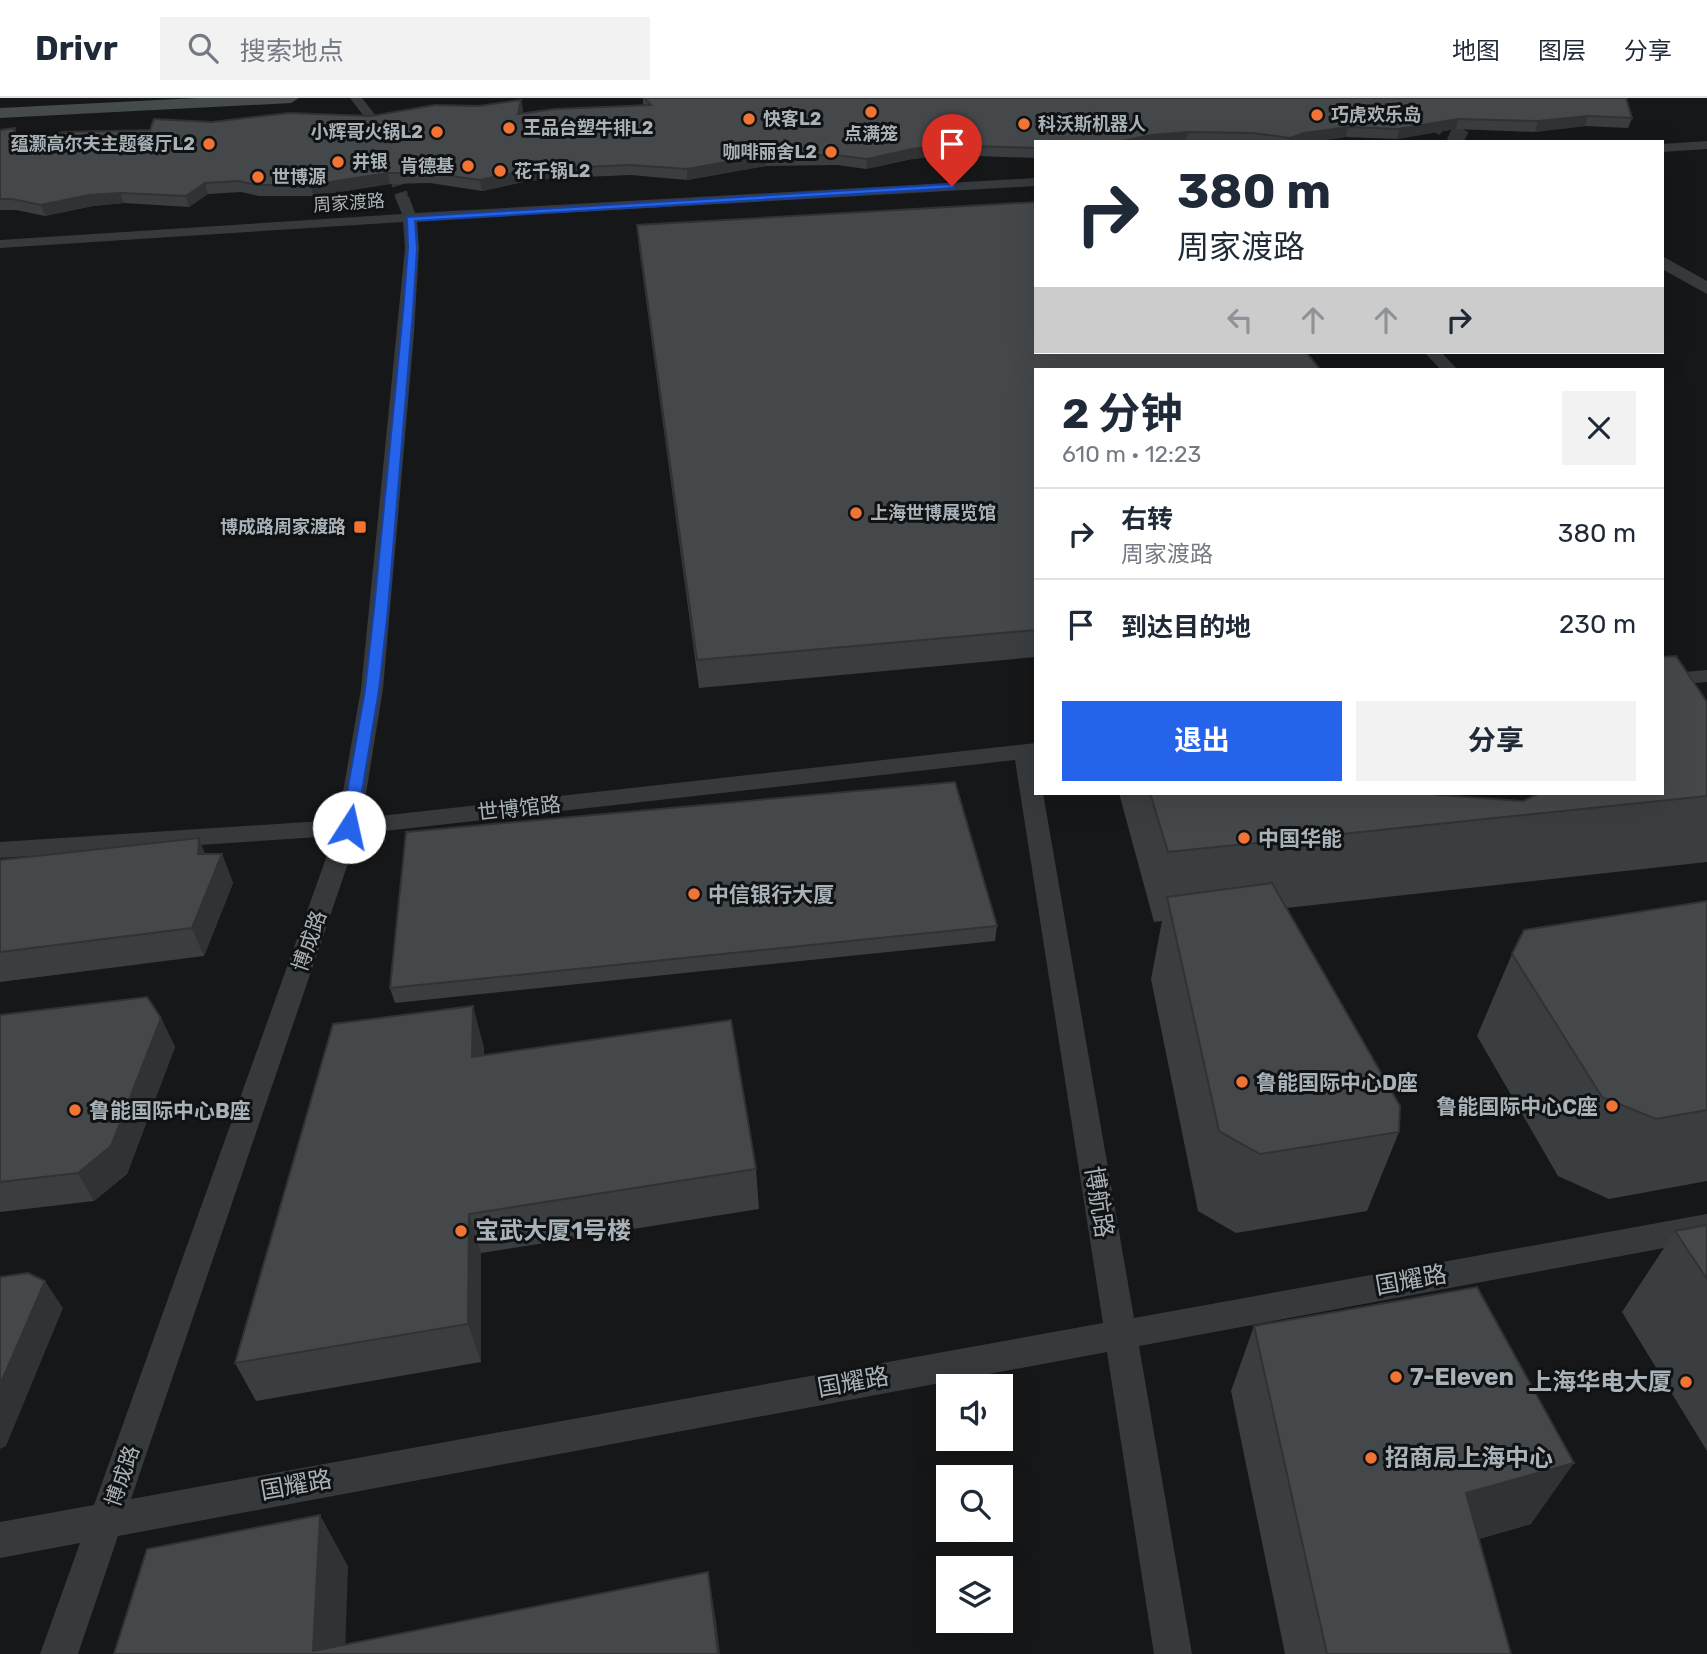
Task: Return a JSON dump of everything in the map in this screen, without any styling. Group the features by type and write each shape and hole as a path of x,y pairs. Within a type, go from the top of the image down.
{"main road":[{"path":"0,106 148,98"},
{"path":"0,113 291,98"}],"street":[{"path":"356,98 370,116"},
{"path":"1664,148 1707,145"},
{"name":"周家渡路","path":"0,244 406,208 574,207 1034,182"},
{"name":"博成路","path":"59,1654 349,827 372,690 381,609 412,248 406,208"},
{"path":"1664,262 1707,289"},
{"path":"1434,354 1449,368"},
{"path":"1664,662 1670,679 1692,700"},
{"path":"1670,679 1707,676"},
{"name":"世博馆路","path":"0,850 349,827 1031,750"},
{"name":"博航路","path":"1031,750 1034,769"},
{"name":"博航路","path":"1038,795 1173,1654"},
{"name":"国耀路","path":"0,1540 1707,1227"}],"building":[{"name":"世博源","path":"644,98 1626,98 1632,118 1588,116 1538,121 1458,119 1399,129 1348,127 1304,133 1290,138 1253,133 1188,132 1127,140 1034,140 1034,148 948,145 912,149 867,159 836,155 766,155 687,169 630,165 558,168 527,170 480,180 428,173 388,173 311,185 257,185 238,181 205,183 186,196 120,193 89,195 41,205 0,199 0,130 15,128 11,142 64,132 150,130 154,119 212,122 289,113 371,116 435,105 479,106 521,100 518,114 555,109 651,105"},
{"name":"上海世博展览馆","path":"1034,202 1034,354 1308,354 1319,368 1034,368 1034,630 697,660 637,225"},
{"path":"1676,656 1707,702 1707,796 1168,852 1151,795 1437,795 1523,801 1536,795 1664,795 1664,657"},
{"name":"中信银行大厦","path":"955,782 997,926 390,988 406,832"},
{"path":"199,838 198,854 222,854 192,928 0,952 0,860"},
{"path":"1272,883 1400,1106 1399,1132 1260,1154 1219,1131 1167,897"},
{"path":"1707,901 1707,1110 1656,1119 1602,1097 1512,954 1524,930"},
{"name":"鲁能国际中心B座","path":"147,997 161,1018 111,1146 78,1173 0,1182 0,1015"},
{"name":"宝武大厦1号楼","path":"473,1006 472,1057 731,1020 756,1169 469,1214 468,1324 235,1363 333,1024"},
{"path":"1707,1225 1707,1279 1675,1231"},
{"path":"28,1273 45,1281 0,1385 0,1277"},
{"name":"招商局上海中心","path":"1477,1287 1574,1463 1466,1493 1511,1654 1327,1654 1254,1326"},
{"path":"320,1515 313,1651 708,1572 718,1654 114,1654 147,1549"}],"tunnel":[{"path":"1387,98 1466,140"},
{"path":"389,154 402,197"}],"place":[{"name":"点满笼","path":"871,112"},
{"name":"巧虎欢乐岛","path":"1317,115"},
{"name":"快客L2","path":"749,119"},
{"name":"科沃斯机器人","path":"1024,124"},
{"name":"王品台塑牛排L2","path":"509,128"},
{"name":"小辉哥火锅L2","path":"437,132"},
{"name":"蕴灏高尔夫主题餐厅L2","path":"209,144"},
{"name":"咖啡丽舍L2","path":"831,152"},
{"name":"井银","path":"338,162"},
{"name":"肯德基","path":"468,166"},
{"name":"花千锅L2","path":"500,171"},
{"name":"世博源","path":"258,177"},
{"name":"上海世博展览馆","path":"856,513"},
{"name":"博成路周家渡路","path":"360,527"},
{"name":"中国华能","path":"1244,838"},
{"name":"中信银行大厦","path":"694,894"},
{"name":"鲁能国际中心D座","path":"1242,1082"},
{"name":"鲁能国际中心C座","path":"1612,1106"},
{"name":"鲁能国际中心B座","path":"75,1110"},
{"name":"宝武大厦1号楼","path":"461,1231"},
{"name":"7-Eleven","path":"1396,1377"},
{"name":"上海华电大厦","path":"1686,1382"},
{"name":"招商局上海中心","path":"1371,1458"}],"route":[{"path":"349,827 372,690 381,609 408,312 412,248 410,218 952,186"}]}
